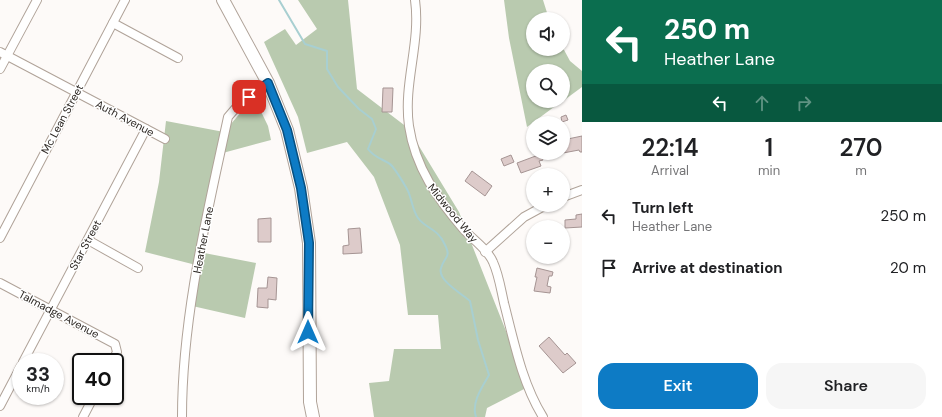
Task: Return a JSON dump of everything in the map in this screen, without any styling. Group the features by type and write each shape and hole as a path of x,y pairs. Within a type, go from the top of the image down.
{"street":[{"path":"0,69 4,54 37,0"},
{"name":"Mc Lean Street","path":"0,238 125,0"},
{"path":"223,0 268,83 287,130 301,188 309,243 310,402 312,417"},
{"name":"Midwood Way","path":"415,0 417,34 408,89 407,108 412,141 424,177 434,192 493,261 516,353 532,399 543,417"},
{"path":"113,23 178,58"},
{"name":"Auth Avenue","path":"4,54 165,139"},
{"name":"Heather Lane","path":"182,417 184,359 194,287 228,117 240,103 268,83"},
{"name":"Star Street","path":"28,353 146,129"},
{"path":"570,194 582,190"},
{"path":"485,252 524,217 533,212"},
{"path":"88,240 138,268"},
{"name":"Talmadge Avenue","path":"0,283 113,343 117,347 115,353"},
{"path":"0,406 12,383"},
{"path":"83,417 89,405"}],"green space":[{"path":"298,0 348,0 357,89 408,128 459,212 528,387 487,408 485,417 374,417 369,383 389,381 394,349 441,349 438,315 408,315 400,245 374,177 347,142 307,153 298,117 264,42 285,29 296,45 317,29"},
{"path":"504,0 543,0 547,12 526,12 526,56 567,56 570,61 582,71 582,87 570,96 570,64 526,64 526,108 553,108 542,116 526,116 526,122 509,38"},
{"path":"254,97 268,126 271,140 219,154 199,252 256,263 245,318 188,305 196,265 145,252 159,182 166,121 224,132"}],"building":[{"path":"383,88 393,88 392,112 382,112"},
{"path":"582,136 582,152 579,150 570,152 570,139"},
{"path":"511,155 514,162 504,166 501,159"},
{"path":"526,160 543,160 539,161 541,166 535,168 526,168 526,171 521,173 517,163"},
{"path":"472,171 492,186 485,196 465,181"},
{"path":"582,214 582,227 570,228 570,220 565,220 576,219 576,215"},
{"path":"271,218 271,242 258,242 258,219"},
{"path":"360,228 362,253 343,254 343,246 349,245 348,229"},
{"path":"537,268 553,272 552,276 549,276 547,286 551,287 550,293 534,291"},
{"path":"268,277 277,278 276,300 268,299 268,308 257,307 258,288 267,288"},
{"path":"549,337 565,355 567,353 576,363 563,373 539,346"}],"waterway":[{"path":"279,0 305,44 327,51 327,69 338,87 359,109 372,119 376,129 368,149 374,155 392,166 407,189 414,211 418,218 441,238 446,248 448,254 441,268 441,273 446,282 470,301 478,340 489,375 480,390 476,401 476,417"}],"route":[{"path":"249,97 268,83 287,130 301,188 309,243 308,332"}]}
